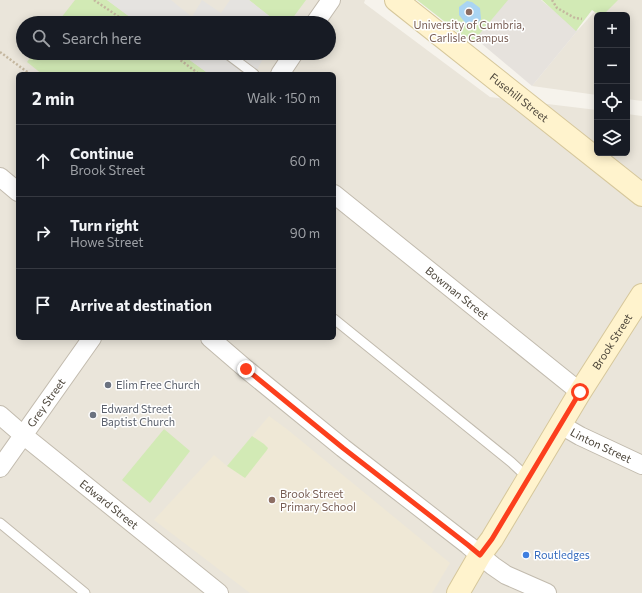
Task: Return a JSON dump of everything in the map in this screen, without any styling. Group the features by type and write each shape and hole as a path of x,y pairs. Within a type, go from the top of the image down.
{"street":[{"path":"320,16 331,0"},
{"name":"Fusehill Street","path":"396,0 642,194"},
{"path":"281,72 289,60"},
{"path":"0,177 16,190"},
{"name":"Bowman Street","path":"336,196 580,392"},
{"name":"Brook Street","path":"458,593 580,392 641,299"},
{"name":"Grey Street","path":"0,468 91,340"},
{"path":"212,340 343,448 493,566 506,575 547,593"},
{"name":"Edward Street","path":"0,415 219,593"},
{"name":"Linton Street","path":"561,425 580,436 642,465"}],"lane":[{"path":"235,60 251,72"},
{"path":"336,321 511,462 528,478"},
{"path":"0,524 85,593"}],"path":[{"path":"94,0 118,16"},
{"path":"552,0 557,8 575,18 582,19"},
{"path":"0,52 27,72"},
{"path":"180,60 196,72"}],"shaded area":[{"path":"0,0 365,0 364,3 490,97 594,110 594,156 630,156 630,114 642,116 642,593 0,593"},
{"path":"107,0 171,0 191,16 129,16"},
{"path":"202,0 221,13 230,0 249,0 269,16 193,16"},
{"path":"505,0 541,0 578,30 532,86 476,39"},
{"path":"605,0 642,0 642,101 630,99 630,12 594,12"},
{"path":"594,12 594,95 532,86"},
{"path":"190,60 262,60 257,70 246,63 239,72 206,72"},
{"name":"Brook Street Primary School","path":"269,416 450,563 432,593 250,593 154,520 214,455 227,466"}],"green space":[{"path":"75,0 107,0 129,16 62,16"},
{"path":"249,0 306,0 294,16 269,16"},
{"name":"University of Cumbria, Carlisle Campus","path":"417,0 508,0 472,43"},
{"name":"University of Cumbria, Carlisle Campus","path":"542,0 618,0 606,12 595,12 592,10 576,31"},
{"path":"29,60 190,60 206,72 40,72 27,62"},
{"path":"164,429 190,451 150,503 122,480"},
{"path":"252,436 268,448 245,478 227,466"}],"water":[{"path":"467,1 472,2 480,8 481,19 473,27 467,25 459,15 459,7"}],"place":[{"name":"University of Cumbria, Carlisle Campus","path":"469,12"},
{"name":"Elim Free Church","path":"108,385"},
{"name":"Edward Street Baptist Church","path":"93,415"},
{"name":"Brook Street Primary School","path":"272,500"},
{"name":"Routledges","path":"526,555"}],"route":[{"path":"246,369 343,448 480,555 492,539 580,392"}]}
